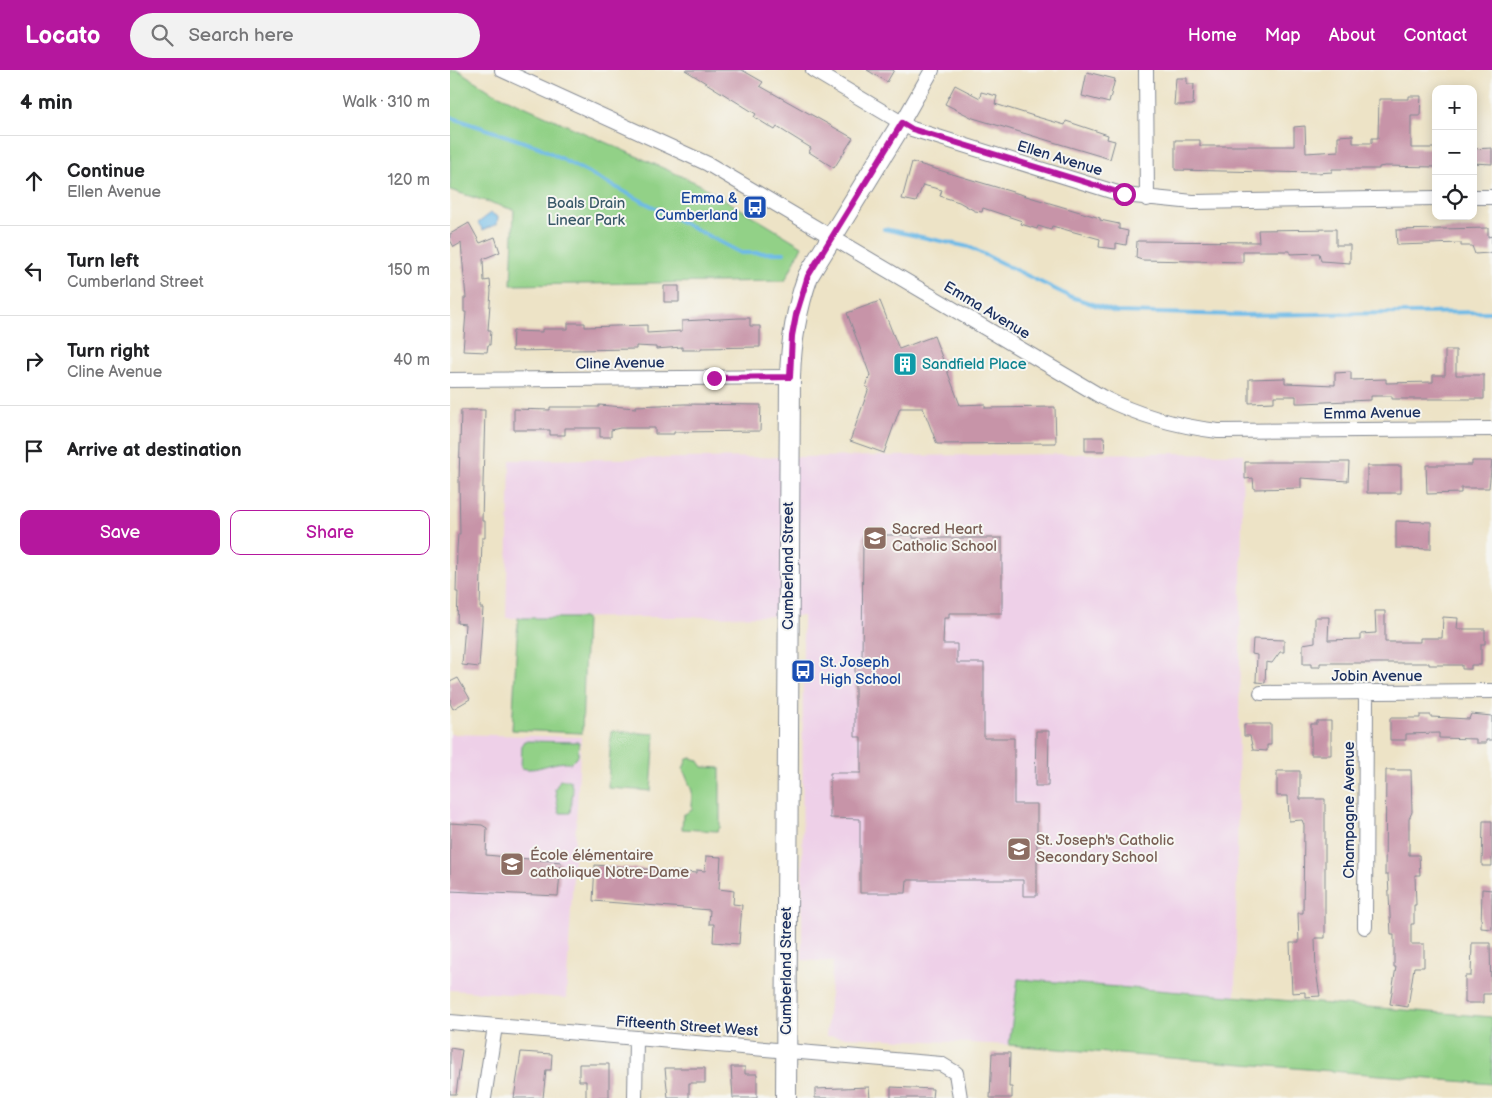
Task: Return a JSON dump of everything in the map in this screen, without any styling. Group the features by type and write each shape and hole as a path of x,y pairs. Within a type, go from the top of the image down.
{"street":[{"name":"Emma Avenue","path":"502,70 708,164 1123,408 1164,422 1218,431 1492,429"},
{"name":"Ellen Avenue","path":"813,70 912,129 1105,189 1147,199 1193,202 1432,198"},
{"name":"Cumberland Street","path":"786,1098 790,377 792,336 801,296 808,276 902,123 932,70"},
{"path":"1146,70 1147,199"},
{"path":"1477,197 1492,197"},
{"name":"Cline Avenue","path":"450,380 790,377"},
{"name":"Jobin Avenue","path":"1261,693 1492,691"},
{"name":"Champagne Avenue","path":"1365,927 1366,692"},
{"name":"Fifteenth Street West","path":"450,1022 941,1064 956,1073 960,1098"},
{"path":"484,1098 495,1026"},
{"path":"635,1098 636,1039"}],"shaded area":[{"path":"1162,453 1243,454 1235,996 1019,979 1009,1045 826,1036 833,962 802,960 803,616 506,618 510,460"},
{"name":"École élémentaire catholique Notre-Dame","path":"450,734 581,737 566,998 450,990"}],"green space":[{"name":"Boals Drain Linear Park","path":"450,70 458,70 490,91 699,184 802,246 785,281 511,285 514,210 450,190"},
{"path":"518,618 586,618 582,733 512,730"},
{"path":"611,731 655,734 651,791 608,788"},
{"path":"524,741 579,742 578,756 571,763 564,762 533,769 521,768 522,744"},
{"path":"687,759 698,760 703,767 720,768 720,828 717,831 682,829 683,815 692,810 692,791 683,769"},
{"path":"560,780 570,780 573,790 570,813 559,813 555,789"},
{"path":"1018,979 1492,1017 1492,1084 1009,1045"}],"water":[{"path":"491,213 498,217 497,224 483,230 478,223"}],"building":[{"path":"685,70 742,70 763,82 760,86 853,138 834,168 809,152 811,148 777,127 775,130 754,117 756,114"},
{"path":"867,70 894,70 887,82"},
{"path":"1087,72 1115,79 1109,103 1082,96"},
{"path":"1176,78 1187,78 1187,84 1194,84 1193,105 1174,105"},
{"path":"955,85 980,98 981,92 997,96 995,104 1065,125 1066,121 1108,135 1107,139 1115,141 1110,159 973,118 945,104"},
{"path":"1409,96 1421,96 1420,116 1411,116 1411,148 1432,148 1432,167 1385,166 1379,167 1379,169 1332,169 1332,172 1317,173 1175,170 1175,140 1200,140 1200,146 1294,146 1294,127 1305,126 1306,153 1338,151 1338,136 1353,135 1353,143 1372,143 1372,138 1378,138 1379,99 1409,99"},
{"path":"1492,148 1492,164 1477,163 1477,149"},
{"path":"912,162 1100,218 1100,220 1119,224 1119,229 1128,231 1126,245 1116,243 1116,249 1099,247 1100,239 1052,226 1051,230 1038,226 1037,229 1021,224 1022,221 983,208 982,212 975,211 959,202 940,196 942,190 923,185 916,202 902,199"},
{"path":"469,223 480,243 495,237 500,252 483,259 484,281 490,280 491,291 488,330 491,330 490,345 488,345 487,352 463,351 466,312 464,312 464,298 466,298 461,243 454,247 450,240 450,234"},
{"path":"1488,228 1488,237 1492,236 1492,251 1489,253 1475,254 1472,246 1461,246 1461,243 1397,245 1396,230"},
{"path":"1336,229 1336,245 1350,245 1350,263 1321,261 1319,253 1290,254 1290,251 1243,251 1243,262 1142,260 1136,258 1137,241 1259,242 1258,230"},
{"path":"664,286 679,286 679,302 664,302"},
{"name":"Sandfield Place","path":"880,301 899,349 934,336 960,405 985,404 985,408 1055,407 1056,443 937,444 923,408 900,408 884,453 850,441 869,388 866,387 870,375 847,313"},
{"path":"750,318 750,326 760,326 760,347 682,350 682,347 656,349 656,347 636,346 636,349 512,351 513,331 542,332 542,329 568,329 568,323 585,323 585,327 647,325 647,333 682,331 682,321"},
{"path":"1445,350 1456,350 1456,375 1484,375 1484,399 1392,399 1392,396 1371,396 1371,400 1296,403 1296,396 1274,396 1274,402 1249,403 1249,379 1285,378 1285,383 1335,385 1335,373 1351,372 1351,380 1386,379 1386,383 1433,382 1433,375 1445,375"},
{"path":"684,404 761,405 760,431 655,434 655,428 620,428 611,430 611,437 600,437 600,428 565,428 565,435 550,435 550,430 514,430 514,409 550,410 550,407 599,407 599,405 636,408 636,406"},
{"path":"461,410 485,410 482,521 485,521 485,538 482,538 480,608 483,608 479,667 462,665 465,624 457,623 458,592 456,592 458,534 460,534"},
{"path":"1085,437 1104,437 1105,451 1085,451"},
{"path":"1472,461 1492,461 1489,488 1461,488 1461,493 1427,494 1426,465 1472,465"},
{"path":"1245,462 1349,462 1348,481 1301,478 1301,488 1254,489 1253,478 1245,479"},
{"path":"1367,466 1401,466 1401,493 1367,493"},
{"path":"1396,521 1431,522 1431,549 1396,548"},
{"path":"863,535 913,535 913,538 1002,538 1002,613 949,613 949,618 944,618 943,644 957,644 957,663 984,663 984,738 1014,738 1014,804 1037,804 1037,896 1023,896 1023,880 907,880 906,893 860,893 860,819 830,818 830,773 861,773 861,737 855,737 855,662 862,662"},
{"path":"1375,611 1385,611 1385,642 1420,642 1420,638 1442,638 1443,617 1458,618 1457,629 1485,629 1485,644 1481,644 1481,665 1471,665 1471,669 1462,669 1462,665 1429,665 1429,663 1320,663 1320,667 1311,667 1311,664 1303,664 1303,644 1315,642 1315,617 1329,617 1328,640 1361,639 1361,634 1376,633"},
{"path":"1253,639 1284,640 1284,652 1280,652 1272,663 1266,662 1265,683 1256,682 1257,655 1252,654"},
{"path":"458,678 470,699 453,709 450,703 450,682"},
{"path":"1471,714 1492,716 1492,740 1486,740 1486,743 1476,743 1476,739 1439,738 1439,733 1406,734 1406,740 1390,740 1390,718 1420,718 1420,715 1431,715 1431,717 1469,719"},
{"path":"1317,721 1331,721 1331,755 1311,755 1311,724 1317,724"},
{"path":"1244,724 1271,724 1271,745 1267,745 1267,751 1253,750 1250,736 1244,736"},
{"path":"1036,731 1049,731 1048,786 1035,786"},
{"path":"1386,770 1411,770 1412,812 1409,819 1409,855 1419,855 1420,875 1415,875 1416,905 1414,905 1414,924 1411,924 1411,944 1424,944 1424,967 1414,967 1408,1007 1390,1004 1396,967 1394,967 1394,935 1391,935 1388,875 1385,875"},
{"path":"1277,771 1300,771 1300,799 1325,799 1325,938 1315,938 1316,971 1320,996 1305,997 1305,992 1292,993 1290,943 1299,943 1298,913 1303,913 1304,825 1302,820 1289,821 1288,796 1277,796"},
{"path":"1483,821 1492,821 1492,866 1482,866"},
{"path":"450,823 482,825 487,828 486,855 561,862 558,896 450,891"},
{"path":"706,856 721,857 719,889 734,891 733,904 742,905 739,944 713,942 714,924 709,924 710,910 593,901 595,865 697,873 697,870 705,871"},
{"path":"1482,889 1492,890 1492,929 1481,928"},
{"path":"1472,943 1490,943 1491,994 1483,994 1483,1003 1465,1003 1465,976 1471,976"},
{"path":"450,1048 462,1050 456,1094 450,1094"},
{"path":"521,1052 552,1054 551,1070 546,1070 543,1098 514,1098"},
{"path":"992,1053 1010,1053 1009,1087 1012,1087 1012,1098 990,1098"},
{"path":"579,1064 609,1064 609,1098 586,1098 586,1081 579,1081"},
{"path":"731,1067 745,1067 745,1074 757,1074 757,1098 733,1098"},
{"path":"665,1068 705,1068 705,1083 689,1083 689,1098 668,1098"},
{"path":"869,1087 870,1098 815,1098 815,1089"},
{"path":"891,1087 933,1089 932,1098 891,1098"}],"waterway":[{"path":"450,117 539,147 741,253 784,253"},
{"path":"884,229 969,247 1069,296 1116,312 1241,315 1492,312"}],"place":[{"name":"Emma & Cumberland","path":"755,207"},
{"name":"Sandfield Place","path":"905,364"},
{"name":"Sacred Heart Catholic School","path":"875,538"},
{"name":"St. Joseph High School","path":"803,671"},
{"name":"St. Joseph's Catholic Secondary School","path":"1019,849"},
{"name":"École élémentaire catholique Notre-Dame","path":"512,864"}],"route":[{"path":"714,378 790,377 792,336 801,296 808,276 902,123 912,129 1124,194"}]}
